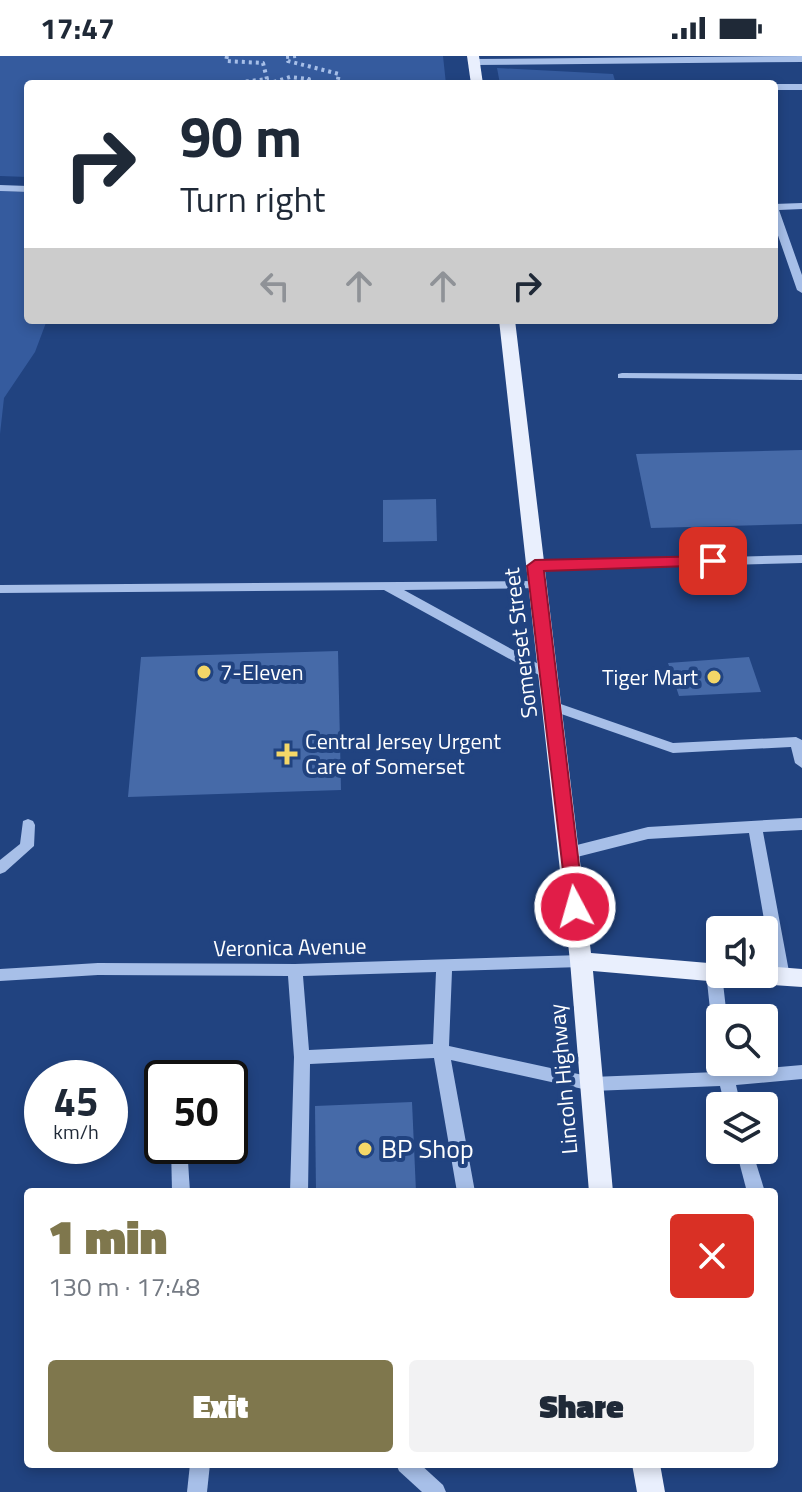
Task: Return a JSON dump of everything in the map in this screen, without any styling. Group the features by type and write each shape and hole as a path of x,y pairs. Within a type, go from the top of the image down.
{"main road":[{"path":"474,59 477,80"},
{"name":"Somerset Street","path":"507,324 581,961"},
{"path":"581,961 706,971"},
{"name":"Lincoln Highway","path":"581,961 601,1188"},
{"path":"647,1468 651,1492"}],"street":[{"path":"474,59 802,59"},
{"path":"778,87 802,87"},
{"path":"0,188 24,189"},
{"path":"778,208 802,206"},
{"path":"778,218 799,269 802,290"},
{"path":"622,376 802,377"},
{"path":"535,566 802,559"},
{"path":"0,589 538,585"},
{"path":"387,587 548,675"},
{"path":"552,706 673,748 796,742 802,763"},
{"path":"569,853 648,833 802,824"},
{"path":"0,868 27,846 28,825"},
{"path":"755,827 792,977"},
{"name":"Veronica Avenue","path":"0,975 98,969 295,970 581,961"},
{"path":"444,966 441,1051 465,1188"},
{"path":"295,970 302,1057 299,1188"},
{"path":"302,1057 441,1051 592,1084 706,1073"},
{"path":"778,1072 802,1072"},
{"path":"180,1164 181,1188"},
{"path":"748,1164 755,1188"},
{"path":"197,1492 200,1468"},
{"path":"410,1468 436,1492"}],"path":[{"path":"227,56 226,61 263,63 267,79 259,80"},
{"path":"296,56 286,57 288,61 339,74 338,80"},
{"path":"280,80 290,77 309,80"}],"shaded area":[{"path":"0,56 443,56 446,80 24,80 24,177 0,176"},
{"path":"497,68 613,74 615,80 499,80"},
{"path":"0,191 24,192 24,324 46,324 35,352 4,398 0,434"}],"building":[{"path":"802,450 802,524 651,528 636,454"},
{"path":"436,499 437,541 383,542 383,500"},
{"path":"338,651 341,790 128,797 141,657"},
{"name":"Tiger Mart","path":"749,657 761,692 679,696 668,663"},
{"name":"BP Shop","path":"412,1102 416,1188 316,1188 315,1106"}],"place":[{"name":"7-Eleven","path":"204,672"},
{"name":"Tiger Mart","path":"714,677"},
{"name":"Central Jersey Urgent Care of Somerset","path":"287,754"},
{"name":"BP Shop","path":"365,1149"}],"route":[{"path":"575,907 535,566 713,561"}]}
